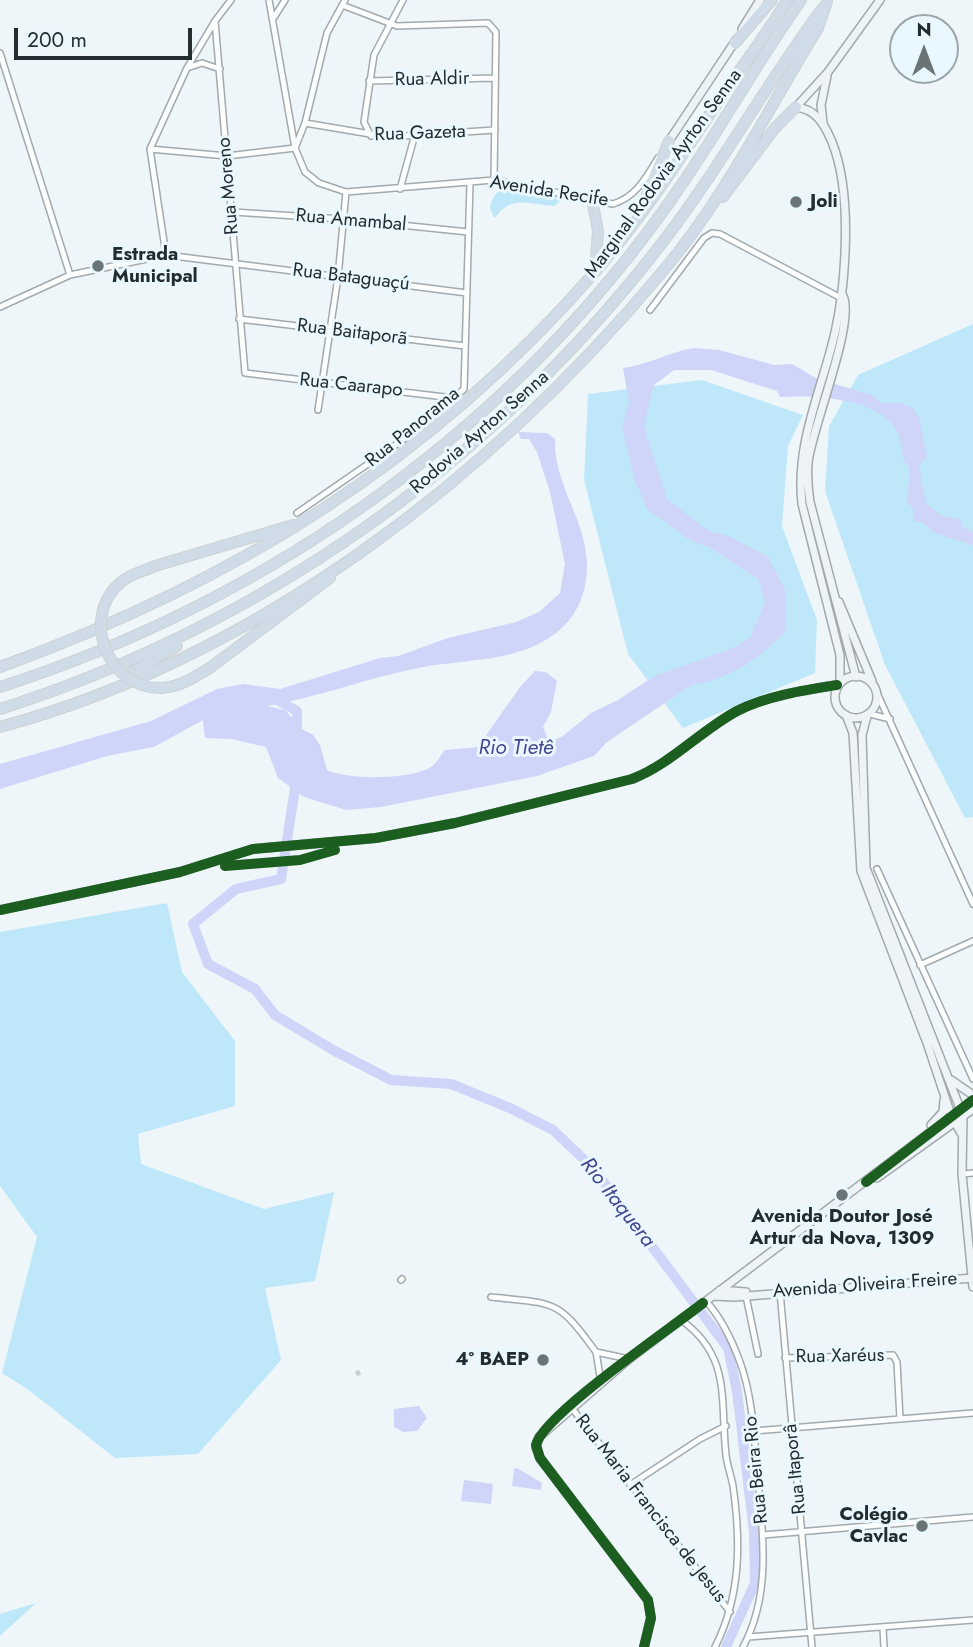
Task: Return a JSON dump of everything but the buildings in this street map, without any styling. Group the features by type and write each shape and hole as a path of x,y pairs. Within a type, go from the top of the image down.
{"highway":[{"path":"735,43 772,0"},
{"name":"Marginal Rodovia Ayrton Senna","path":"0,667 69,642 195,586 317,516 403,453 489,382 595,272 765,37 787,0"},
{"name":"Rodovia Ayrton Senna","path":"0,687 65,666 158,627 244,584 325,533 409,474 496,398 557,338 607,282 680,188 801,0"},
{"path":"317,516 263,536 155,566 121,582 109,596 102,612 100,631 104,648 113,664 126,677 142,685 160,688 178,685 211,667 319,589 349,561 463,471 559,384 663,271 712,206 818,28 827,1"},
{"name":"Rodovia Ayrton Senna","path":"0,709 108,670 223,617 309,566 386,513 458,458 564,358 657,250 827,1"},
{"path":"712,206 724,195 775,128 796,107"},
{"path":"638,216 669,141"},
{"path":"592,199 598,231 595,272"},
{"path":"0,727 74,705 195,651 252,621 349,561"},
{"path":"74,705 223,617"}],"main road":[{"name":"Avenida Recife","path":"669,141 735,43 760,0"},
{"path":"880,0 828,72 796,107 813,112 823,124 839,162 844,186 843,329 802,452 800,482 802,504 840,655 838,706 846,715 853,733 860,871 952,1119 961,1133"},
{"path":"823,124 821,97 828,72"},
{"path":"819,402 808,463 810,502 856,677 875,689"},
{"path":"832,585 875,689 876,704 868,715 862,736 866,868 961,1113 962,1174 973,1287"},
{"path":"0,909 180,872 253,849 364,840 428,828 632,779 653,770 718,723 751,704 837,687 856,677"},
{"path":"846,715 856,718 868,715"},
{"path":"947,1075 955,1085 973,1097 961,1113"},
{"path":"908,1148 943,1112 945,1096"},
{"path":"645,1647 651,1624 648,1600 537,1452 541,1434 629,1359 710,1297 908,1148 973,1108"},
{"path":"866,1182 874,1180 952,1119"},
{"name":"Avenida Oliveira Freire","path":"710,1297 973,1279"},
{"name":"Avenida Oliveira Freire","path":"710,1297 757,1293"}],"street":[{"path":"0,307 69,275 166,255 150,149 187,68 231,0"},
{"path":"268,0 295,148"},
{"path":"273,19 285,0"},
{"path":"371,136 363,122 376,48 403,0"},
{"path":"295,148 305,123 322,49 343,2 389,24 408,28 488,23 496,32 494,180"},
{"name":"Rua Moreno","path":"215,21 233,212 234,264 243,369 249,375"},
{"path":"0,53 69,275"},
{"path":"187,68 202,63 219,69"},
{"name":"Rua Aldir","path":"369,81 495,78"},
{"name":"Rua Gazeta","path":"305,123 371,136 414,138 495,130"},
{"path":"400,188 414,138"},
{"name":"Avenida Recife","path":"295,148 305,172 319,183 346,192 494,180 613,204 624,201 640,187 669,141"},
{"path":"150,149 227,156 295,148"},
{"name":"Rua Panorama","path":"297,513 375,461 464,389 470,183"},
{"path":"317,410 338,277 346,192"},
{"name":"Rua Amambal","path":"233,212 343,219 468,232"},
{"path":"650,310 704,238 712,233 720,234 842,296"},
{"name":"Rua Bataguaçú","path":"166,255 467,293"},
{"name":"Rua Baitaporã","path":"239,319 465,346"},
{"name":"Rua Caarapo","path":"249,375 453,398"},
{"path":"434,396 435,413"},
{"path":"875,689 891,719 973,904"},
{"path":"868,715 880,713 891,719"},
{"path":"877,869 973,1079"},
{"path":"920,965 973,941"},
{"path":"962,1174 973,1173"},
{"name":"Rua Itaporâ","path":"780,1292 812,1647"},
{"path":"746,1296 758,1354"},
{"path":"491,1297 535,1301 561,1309 596,1352 601,1382"},
{"name":"Rua Beira Rio","path":"710,1297 740,1362 754,1431 763,1535 761,1591 743,1647"},
{"path":"684,1318 699,1333 712,1358 724,1392 726,1450 734,1494 738,1560 730,1612 715,1647"},
{"path":"596,1352 629,1359"},
{"name":"Rua Xaréus","path":"785,1358 887,1354 895,1357 900,1419"},
{"name":"Rua Maria Francisca de Jesus","path":"570,1407 730,1612"},
{"path":"754,1431 973,1413"},
{"path":"630,1485 700,1439 726,1426"},
{"path":"763,1535 973,1517"},
{"path":"748,1637 973,1620"},
{"path":"883,1628 884,1647"}],"shaded area":[{"path":"501,187 559,198 559,202 554,206 514,203 495,218 490,206"},
{"path":"973,324 973,817 965,818 885,665 825,491 829,426 858,375"},
{"path":"702,380 803,415 788,446 782,526 817,620 815,673 683,728 628,654 584,480 588,394"},
{"path":"167,903 182,972 235,1041 235,1106 138,1134 141,1164 264,1209 334,1192 315,1281 265,1288 281,1360 198,1454 115,1458 30,1391 2,1373 37,1237 0,1186 0,932"},
{"path":"36,1603 0,1636 0,1614"}],"water":[{"name":"Rio Tietê","path":"694,348 719,350 774,365 792,364 816,378 874,396 880,403 901,403 913,408 920,420 927,457 919,465 926,503 940,515 961,520 961,526 973,532 973,545 934,533 924,523 914,521 913,509 907,502 910,468 903,455 898,434 890,422 878,412 827,398 780,397 777,391 711,370 674,370 654,385 644,426 667,499 709,531 731,537 768,557 785,589 786,630 744,666 718,679 693,684 607,742 594,756 537,776 381,807 346,810 304,797 278,778 266,747 231,739 205,738 203,720 154,747 107,756 0,789 0,764 151,721 217,689 243,684 280,689 380,658 398,656 448,638 516,622 539,612 560,593 565,564 550,492 537,452 529,439 521,439 518,432 547,433 555,439 559,472 586,551 585,586 575,612 556,633 526,649 492,658 403,671 267,706 285,710 302,729 313,735 320,745 327,770 364,777 409,774 431,767 445,750 478,747 520,687 535,671 546,672 557,681 551,712 543,727 549,742 563,736 591,713 618,700 653,677 735,647 750,637 765,602 758,579 709,547 691,541 647,509 634,478 622,427 629,403 623,368"},
{"path":"419,1406 427,1418 417,1431 403,1432 394,1427 394,1409"},
{"path":"517,1468 542,1483 541,1490 512,1486 514,1469"},
{"path":"464,1480 493,1484 491,1504 461,1501"}],"waterway":[{"name":"Rio Tietê","path":"270,696 297,711 297,734"},
{"name":"Rio Itaquera","path":"297,775 281,879 236,889 193,924 208,964 255,989 275,1015 333,1050 391,1080 451,1084 510,1108 553,1130 594,1169 728,1348 737,1391 754,1532 755,1583 726,1647"}],"tunnel":[{"path":"356,1374 360,1372"}],"cycle path":[{"path":"0,910 180,872 253,849 376,838 455,823 632,779 660,765 737,711 786,694 837,685"},
{"path":"225,866 300,860 335,850"},
{"path":"866,1182 973,1100"},
{"path":"644,1647 651,1618 648,1600 540,1458 536,1445 544,1431 584,1393 703,1303"}],"place":[{"name":"Joli","path":"796,202"},
{"name":"Estrada Municipal","path":"98,266"},
{"name":"Avenida Doutor José Artur da Nova, 1309","path":"842,1195"},
{"name":"4º BAEP","path":"543,1360"},
{"name":"Colégio Cavlac","path":"922,1526"}]}
